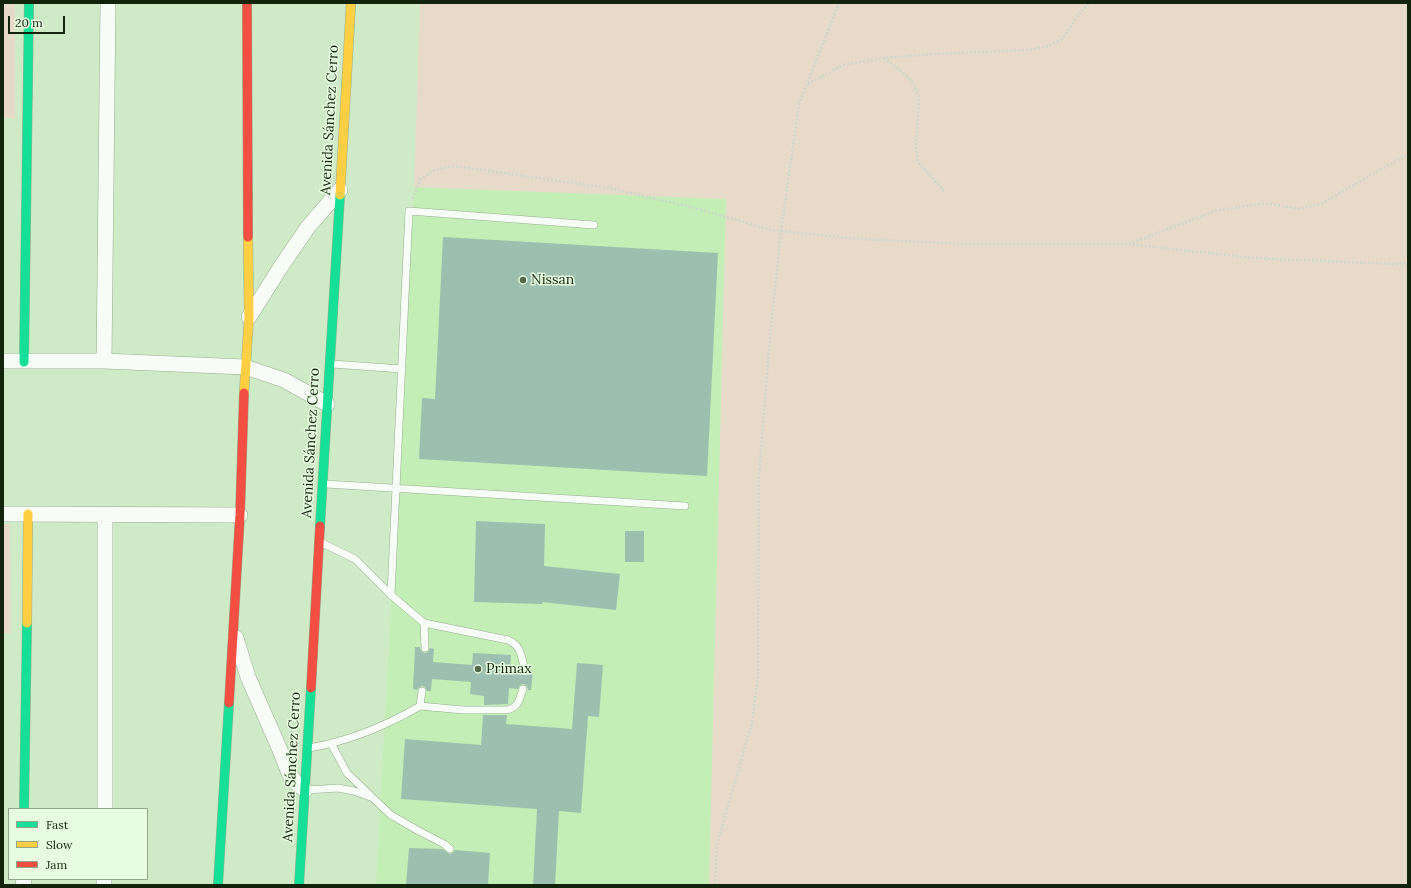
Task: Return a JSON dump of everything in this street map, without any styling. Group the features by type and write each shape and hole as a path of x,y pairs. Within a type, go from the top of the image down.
{"main road":[{"path":"24,362 29,3"},
{"path":"218,885 234,630 248,318 247,3"},
{"name":"Avenida Sánchez Cerro","path":"300,885 351,3"},
{"path":"24,808 28,514"}],"street":[{"path":"104,361 108,3"},
{"path":"248,318 308,227 340,190"},
{"path":"3,361 104,361 245,367 284,380 327,404"},
{"path":"3,514 240,516"},
{"path":"104,808 105,515"},
{"path":"234,630 248,678 289,773 295,782 305,790"}],"lane":[{"path":"391,595 409,211 594,225"},
{"path":"330,364 402,369"},
{"path":"323,484 685,506"},
{"path":"319,541 355,559 391,595 424,623 508,640 515,643 519,649 525,670"},
{"path":"424,623 425,648"},
{"path":"307,749 332,745 355,738 397,719 420,706 462,710 514,709 523,689"},
{"path":"420,706 422,691"},
{"path":"332,745 347,773 392,815 444,844 450,849"},
{"path":"305,790 338,788 354,791 373,798"}],"path":[{"path":"715,885 717,844 752,723 758,675 759,475 770,336 781,231 799,104 839,3"},
{"path":"807,85 844,65 884,58 935,54 1030,50 1048,46 1062,39 1080,13 1089,3"},
{"path":"884,58 905,74 914,84 919,98 916,147 918,162 946,193"},
{"path":"1128,244 1215,211 1265,203 1299,209 1321,204 1408,154"},
{"path":"409,211 420,180 434,170 454,166 609,188 691,207 772,230 858,239 971,244 1128,244 1253,258 1394,264 1408,263"}],"shaded area":[{"path":"3,3 15,3 15,118 3,118"},
{"path":"420,3 1408,3 1408,885 709,885 726,199 414,187"},
{"path":"414,187 726,199 709,885 376,885"},
{"path":"3,524 10,524 11,633 3,633"}],"building":[{"path":"443,237 718,253 707,476 419,459 422,398 435,399"},
{"path":"476,521 545,524 544,566 620,574 616,610 542,602 542,604 474,602"},
{"path":"625,531 644,531 644,562 625,562"},
{"path":"415,647 420,647 421,651 425,653 428,652 430,648 434,649 433,662 472,665 473,653 511,655 510,668 520,669 521,673 524,675 528,674 530,670 533,671 531,690 528,690 527,686 524,684 520,685 518,689 509,688 508,704 484,705 484,696 470,694 471,682 432,679 431,691 427,691 425,687 422,686 417,690 413,689"},
{"path":"577,663 603,665 599,717 588,716 581,813 559,811 555,885 533,885 537,809 401,799 405,739 481,745 483,715 507,715 506,724 572,729"},
{"path":"409,848 442,849 450,854 455,850 490,853 488,885 406,885"}],"traffic: fast":[{"path":"24,362 29,3"},
{"path":"320,526 340,195"},
{"path":"24,808 27,623"},
{"path":"299,885 311,688"},
{"path":"218,885 229,703"}],"traffic: slow":[{"path":"340,195 351,3"},
{"path":"244,393 249,318 248,237"},
{"path":"27,623 28,514"}],"traffic: jam":[{"path":"247,3 248,237"},
{"path":"229,703 240,515 244,393"},
{"path":"311,688 320,526"}],"place":[{"name":"Nissan","path":"523,280"},
{"name":"Primax","path":"478,669"}]}
